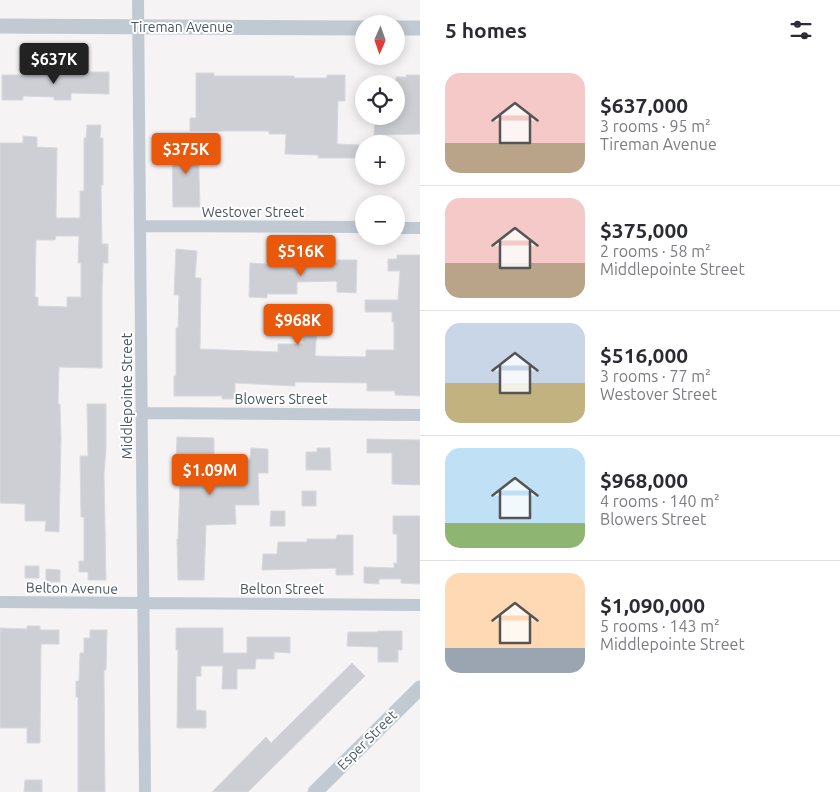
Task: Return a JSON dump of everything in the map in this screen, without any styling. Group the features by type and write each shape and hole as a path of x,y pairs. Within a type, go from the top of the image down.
{"street":[{"name":"Middlepointe Street","path":"138,0 145,792"},
{"name":"Tireman Avenue","path":"0,26 355,28"},
{"path":"405,28 420,28"},
{"name":"Westover Street","path":"141,226 355,228"},
{"path":"405,228 420,228"},
{"name":"Blowers Street","path":"141,413 420,415"},
{"name":"Belton Avenue","path":"0,602 143,603"},
{"name":"Belton Street","path":"143,603 420,605"},
{"name":"Esper Street","path":"315,792 420,688"}],"building":[{"path":"84,72 109,72 109,94 71,93 71,100 54,100 54,97 23,96 23,100 2,100 2,75 28,75 28,73 84,74"},
{"path":"196,73 214,73 214,76 294,76 294,78 327,78 327,75 345,75 345,101 338,101 337,144 355,145 355,158 318,158 318,155 285,154 286,134 269,134 269,131 190,131 190,118 196,118"},
{"path":"406,75 420,75 420,134 374,135 375,125 405,125"},
{"path":"87,125 101,125 100,138 103,138 103,185 101,185 102,244 108,244 108,263 103,263 102,368 59,367 58,404 60,404 61,438 59,532 45,531 46,521 25,521 25,504 0,503 0,143 23,143 23,136 37,137 37,147 57,148 56,218 80,218 80,191 84,191 84,138 86,138","holes":["56,236 79,236 78,263 81,263 81,297 67,297 67,307 38,306 38,297 35,297 36,240 55,240"]},
{"path":"172,143 198,143 200,207 173,207"},
{"path":"176,249 197,251 195,278 201,278 200,349 278,352 278,344 303,344 304,326 317,327 315,356 366,357 366,350 394,350 392,312 365,312 365,300 398,300 400,271 388,271 388,259 397,259 397,255 420,255 420,396 395,395 395,391 367,391 367,383 295,382 295,386 235,383 235,399 222,399 222,396 174,396 179,295 174,295"},
{"path":"337,260 357,260 356,293 337,292 337,281 297,282 297,294 267,294 267,298 249,297 250,263 280,265 280,262 337,262"},
{"path":"87,404 106,404 104,474 106,580 88,580 88,572 79,572 79,561 84,561 84,517 81,517 80,456 88,456"},
{"path":"177,437 214,438 214,459 250,459 251,448 268,449 268,473 258,473 259,505 235,505 236,524 206,525 204,580 178,580 177,539 180,482 173,482 173,464 176,464"},
{"path":"367,439 420,440 420,485 392,484 392,453 367,453"},
{"path":"317,448 330,448 331,470 306,470 306,452 317,452"},
{"path":"302,491 316,491 316,506 302,506"},
{"path":"271,511 285,511 285,526 270,526"},
{"path":"393,516 420,516 420,584 401,583 401,579 379,579 379,584 364,583 364,567 394,568 394,563 397,563 397,534 393,534"},
{"path":"337,535 353,535 353,575 336,575 336,568 262,570 263,554 277,554 278,542 336,539"},
{"path":"25,566 39,566 39,578 25,578"},
{"path":"46,569 60,570 60,582 46,582"},
{"path":"27,626 40,626 40,630 59,630 59,644 41,644 40,743 27,743 27,728 0,728 0,628 27,629"},
{"path":"176,628 223,628 223,653 247,653 247,637 290,637 290,653 274,652 274,659 256,659 255,669 237,669 237,689 222,689 223,666 201,666 201,676 196,676 196,710 206,711 206,728 177,728 178,650 176,650"},
{"path":"90,630 107,630 106,670 104,670 105,792 78,792 78,697 76,697 76,681 79,681 80,653 84,653 84,638 90,638"},
{"path":"402,631 402,650 398,650 398,662 378,662 378,647 347,646 348,632"},
{"path":"352,663 365,676 248,792 212,792 266,737 271,743"},
{"path":"25,780 42,780 42,792 24,792"}]}
